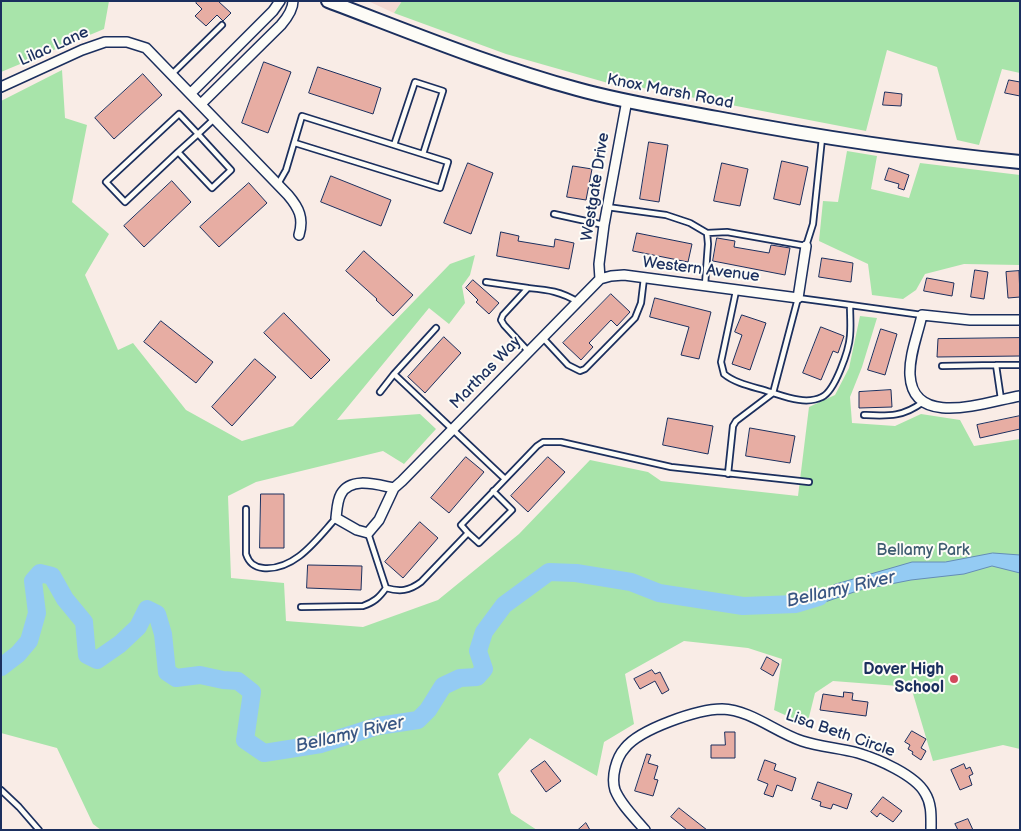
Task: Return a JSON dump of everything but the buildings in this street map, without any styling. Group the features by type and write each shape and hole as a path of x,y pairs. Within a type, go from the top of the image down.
{"main road":[{"name":"Knox Marsh Road","path":"328,1 538,78 626,100 822,136 922,151 1020,162"}],"street":[{"path":"191,93 266,18 280,1"},
{"path":"201,104 282,26 288,17 293,1"},
{"name":"Lilac Lane","path":"1,87 93,45 116,41 137,44 146,48 288,195 300,212 302,226 299,235"},
{"name":"Westgate Drive","path":"600,279 599,264 604,224 626,100"},
{"path":"798,298 806,246"},
{"name":"Western Avenue","path":"600,279 624,275 798,298"},
{"name":"Marthas Way","path":"368,533 379,520 394,488 600,279"},
{"path":"1020,320 970,320 922,315 910,375 912,386 917,396 923,402 933,407 950,409 1020,396"},
{"path":"368,533 357,530 336,518 339,498 342,492 347,487 364,483 394,488"},
{"name":"Lisa Beth Circle","path":"645,830 627,809 615,790 614,768 625,748 654,728 676,719 697,712 723,709 746,714 765,722 785,734 804,741 858,753 909,777 925,792 932,813 931,830"}],"lane":[{"path":"172,74 222,25"},
{"path":"394,145 415,82 443,91 423,154"},
{"path":"178,152 212,188 232,170 198,134 179,114 106,182 125,202 178,152 198,134 214,118"},
{"path":"278,184 286,170 302,116 448,162 440,188 295,143"},
{"path":"607,207 666,215 685,221 707,233 727,232 806,246 812,224 822,136"},
{"path":"554,214 604,224"},
{"path":"705,285 707,233"},
{"path":"542,337 568,365 580,371 585,369 635,318 641,303 644,278"},
{"path":"486,282 555,291 565,294 578,302"},
{"path":"528,288 503,315 501,320 504,326 528,350"},
{"path":"736,289 720,362 721,369 728,378 790,398 812,400 823,397 832,389 849,341 850,305"},
{"path":"728,474 734,426 736,421 773,393 798,298 922,315"},
{"path":"380,392 436,328"},
{"path":"996,365 1000,399"},
{"path":"942,366 1020,365"},
{"path":"394,374 506,479"},
{"path":"864,415 897,415 913,410 923,402"},
{"path":"493,492 512,510 479,543 460,524 543,442 551,441 671,467 809,482"},
{"path":"246,509 246,554 248,560 253,565 270,568 292,561 312,545 336,518"},
{"path":"368,533 386,588"},
{"path":"386,588 398,591 413,588 468,533"},
{"path":"301,607 363,606 373,603 386,588"},
{"path":"1,790 39,830"}],"shaded area":[{"path":"368,1 402,1 394,13"}],"green space":[{"path":"1,1 109,1 104,29 1,72"},
{"path":"402,1 1020,1 1020,73 1002,69 979,145 957,140 937,67 887,50 866,131 643,88 622,87 506,54 394,13"},
{"name":"Bellamy Park","path":"62,70 65,118 87,125 72,202 109,234 85,275 118,350 133,343 186,410 242,441 293,426 450,264 475,255 470,275 462,286 465,303 449,324 429,308 337,420 420,414 436,429 404,464 383,451 256,482 228,496 231,578 284,583 286,621 363,627 438,600 519,534 590,460 648,472 661,481 798,496 809,407 835,395 849,368 860,316 877,318 862,367 850,397 852,423 895,426 921,414 960,420 974,446 1020,439 1020,749 1003,745 933,761 911,687 833,681 815,693 807,725 774,710 782,659 748,648 684,641 625,674 634,724 604,742 597,776 530,738 498,774 511,813 537,830 101,830 93,824 57,748 1,733 1,101"},
{"path":"847,151 877,156 871,189 909,198 920,163 1020,175 1020,265 964,264 925,274 916,290 903,299 872,295 868,264 819,241 823,201 838,202"}],"water":[{"path":"993,553 1020,555 1020,573 992,566 964,574 911,580 860,590 825,602 796,604 836,584 912,562 945,562"}],"waterway":[{"name":"Bellamy River","path":"1,667 18,654 29,641 37,613 33,581 40,573 52,576 65,599 84,622 87,655 97,660 120,644 138,627 147,609 157,614 163,634 167,672 176,678 200,675 238,681 252,692 245,740 264,753 321,744 378,726 418,720 428,710 443,686 460,678 477,677 484,669 478,651 484,632 504,605 549,572 576,573 631,582 659,593 743,606 796,604 819,597"}],"place":[{"name":"Dover High School","path":"954,679"}]}
